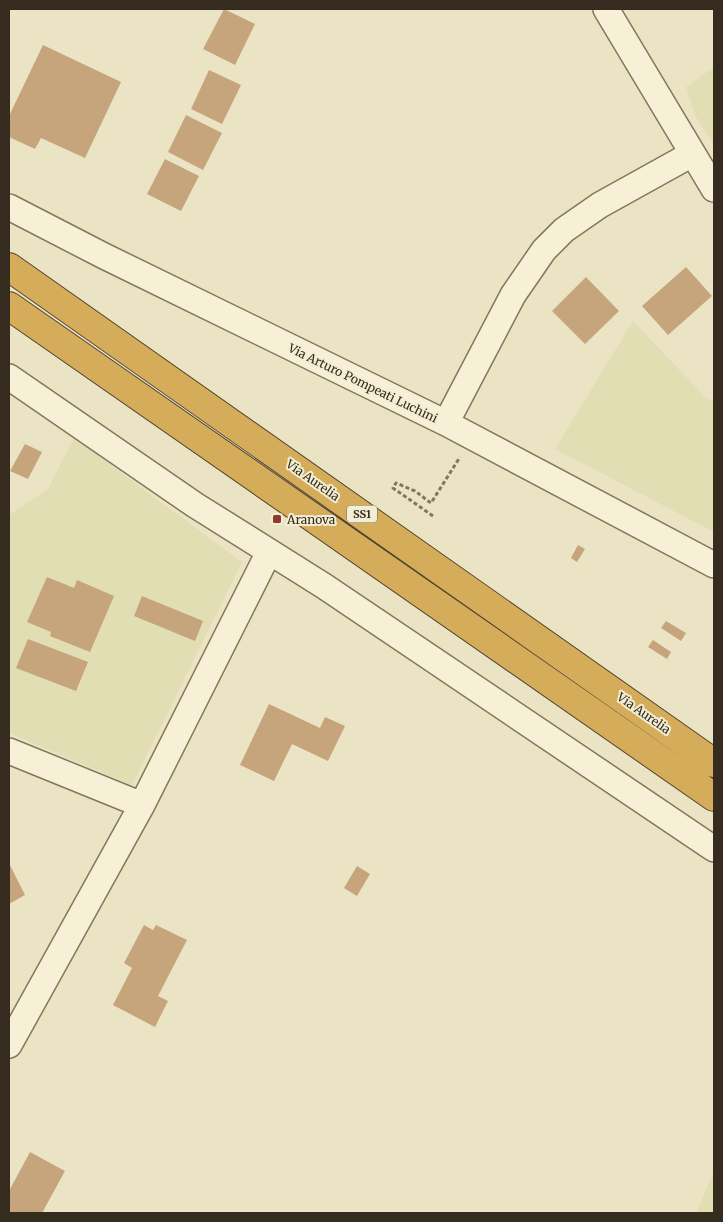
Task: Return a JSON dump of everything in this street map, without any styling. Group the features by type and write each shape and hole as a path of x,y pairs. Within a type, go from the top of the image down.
{"highway":[{"name":"Via Aurelia","path":"9,267 714,763"},
{"name":"SS1","path":"9,306 714,797"}],"street":[{"path":"606,9 714,189"},
{"path":"446,423 513,295 544,250 564,230 600,204 692,154"},
{"name":"Via Arturo Pompeati Luchini","path":"9,207 104,256 446,423 714,565"},
{"path":"9,376 195,505 324,586 714,848"},
{"path":"9,1045 142,805 269,552"},
{"path":"9,751 142,805"}],"path":[{"path":"433,516 393,488 396,483 415,491 431,503 472,437"}],"shaded area":[{"path":"714,67 714,144 696,117 686,87"},
{"path":"633,321 707,399 714,401 714,532 555,449"},
{"path":"74,438 242,562 132,785 9,733 9,515 48,489"},
{"path":"714,1171 714,1213 696,1213"}],"building":[{"path":"224,9 255,24 235,65 203,49"},
{"path":"43,45 121,82 85,158 41,138 35,149 9,137 9,116"},
{"path":"209,70 241,85 222,124 191,109"},
{"path":"186,115 222,133 203,170 168,152"},
{"path":"165,159 199,176 181,211 147,194"},
{"path":"686,267 712,296 668,335 642,306"},
{"path":"586,277 619,311 585,344 552,311"},
{"path":"25,444 42,452 28,479 10,471"},
{"path":"578,545 585,549 577,562 571,558"},
{"path":"47,577 74,588 77,580 114,596 90,652 50,636 51,632 27,622"},
{"path":"142,596 203,621 195,641 134,616"},
{"path":"666,621 686,633 681,641 661,628"},
{"path":"28,639 88,662 76,691 16,668"},
{"path":"653,640 671,652 667,659 648,647"},
{"path":"269,704 320,728 325,717 345,726 328,761 292,744 274,781 240,765"},
{"path":"9,863 25,895 9,904"},
{"path":"357,866 370,874 357,896 344,888"},
{"path":"144,925 153,930 156,925 187,940 158,996 168,1001 155,1027 113,1005 132,968 124,963"},
{"path":"30,1152 65,1171 42,1213 9,1213 9,1191"}],"place":[{"name":"Aranova","path":"277,519"}]}
